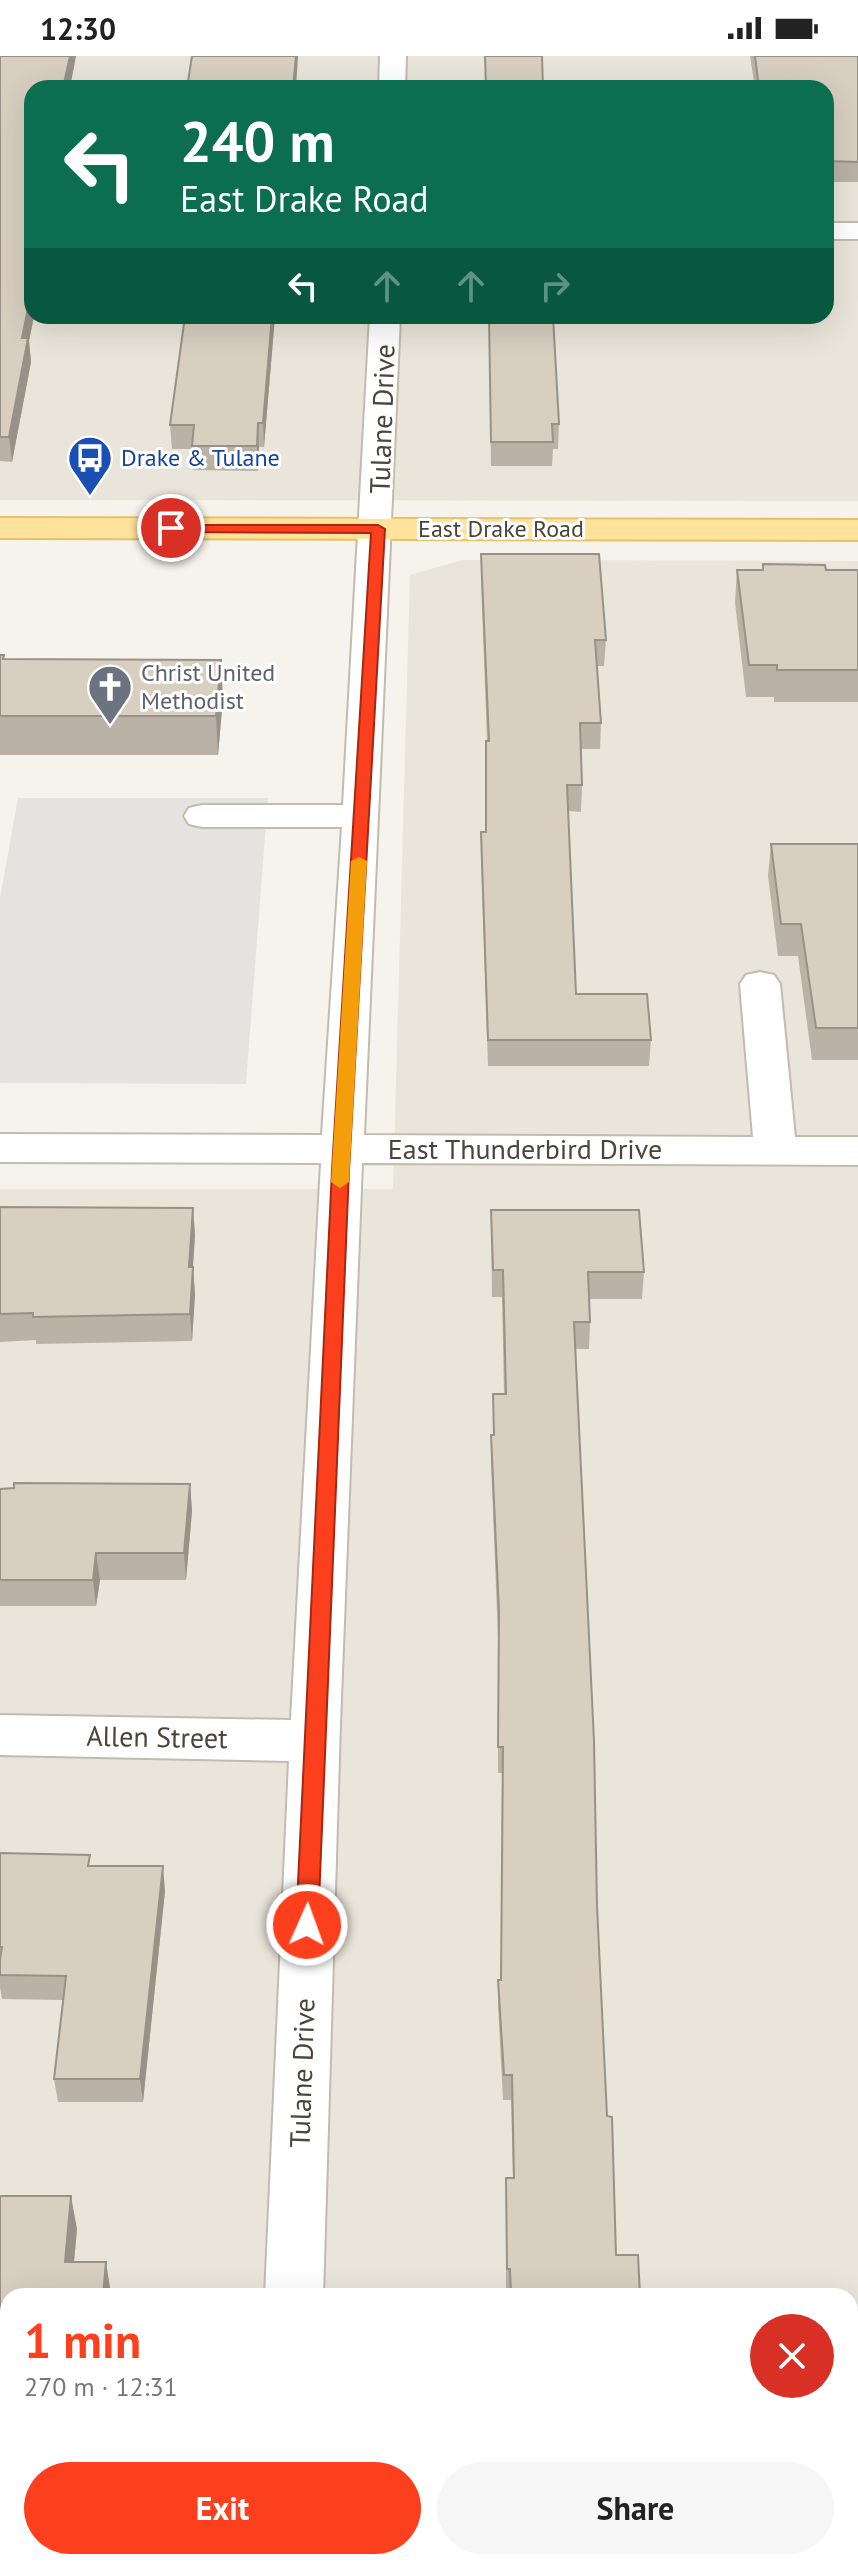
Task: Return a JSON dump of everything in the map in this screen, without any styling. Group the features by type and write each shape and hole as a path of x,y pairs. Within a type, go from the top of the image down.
{"main road":[{"name":"East Drake Road","path":"0,528 858,530"}],"street":[{"path":"392,80 393,56"},
{"path":"834,231 858,231"},
{"name":"Tulane Drive","path":"294,2288 313,1741 342,1147 378,529 385,324"},
{"path":"202,816 361,816"},
{"path":"760,984 775,1150"},
{"name":"East Thunderbird Drive","path":"0,1148 858,1151"},
{"name":"Allen Street","path":"0,1735 313,1741"}],"shaded area":[{"path":"0,56 858,56 858,501 0,500"},
{"path":"462,560 858,561 858,2288 0,2288 0,1189 393,1189 410,575"},
{"path":"18,798 268,798 246,1084 0,1083 0,898"}],"building":[{"path":"0,56 70,56 65,80 24,80 25,324 22,338 28,338 9,437 0,437"},
{"path":"192,56 296,56 294,80 188,80"},
{"path":"485,56 542,56 543,80 486,80"},
{"path":"755,56 858,56 858,162 834,161 834,80 758,80"},
{"path":"184,324 271,324 263,423 258,423 257,446 192,446 194,425 170,425"},
{"path":"489,324 553,324 559,424 552,424 553,442 491,442"},
{"path":"481,554 599,554 606,640 595,640 601,723 580,723 582,785 567,785 576,994 647,994 651,1040 488,1040 481,832 486,832 486,741 489,741"},
{"path":"763,564 825,565 826,570 858,570 858,670 777,670 777,665 749,665 737,570 763,570"},
{"path":"0,655 4,655 3,659 221,660 216,716 0,716"},
{"path":"771,844 858,844 858,1028 816,1028 801,924 781,924"},
{"path":"0,1207 193,1208 190,1314 33,1317 33,1313 0,1314"},
{"path":"491,1210 639,1210 644,1272 588,1272 590,1322 574,1322 594,1741 597,1906 607,2116 612,2117 616,2255 638,2255 640,2288 511,2288 510,2269 507,2269 506,2178 514,2178 512,2075 504,2075 498,1980 501,1980 503,1747 498,1747 499,1612 491,1435 494,1435 493,1394 506,1394 503,1270 493,1270"},
{"path":"14,1483 190,1484 184,1553 96,1553 93,1580 0,1580 0,1489 14,1488"},
{"path":"0,1853 90,1855 88,1866 163,1866 140,2079 54,2079 66,1976 0,1975"},
{"path":"0,2196 71,2196 65,2262 106,2262 104,2288 0,2288"}],"slow traffic":[{"path":"340,1182 359,861"}],"place":[{"name":"Drake & Tulane","path":"90,497"},
{"name":"Christ United Methodist","path":"110,726"}],"route":[{"path":"171,528 378,529 341,1170 307,1925"}]}
